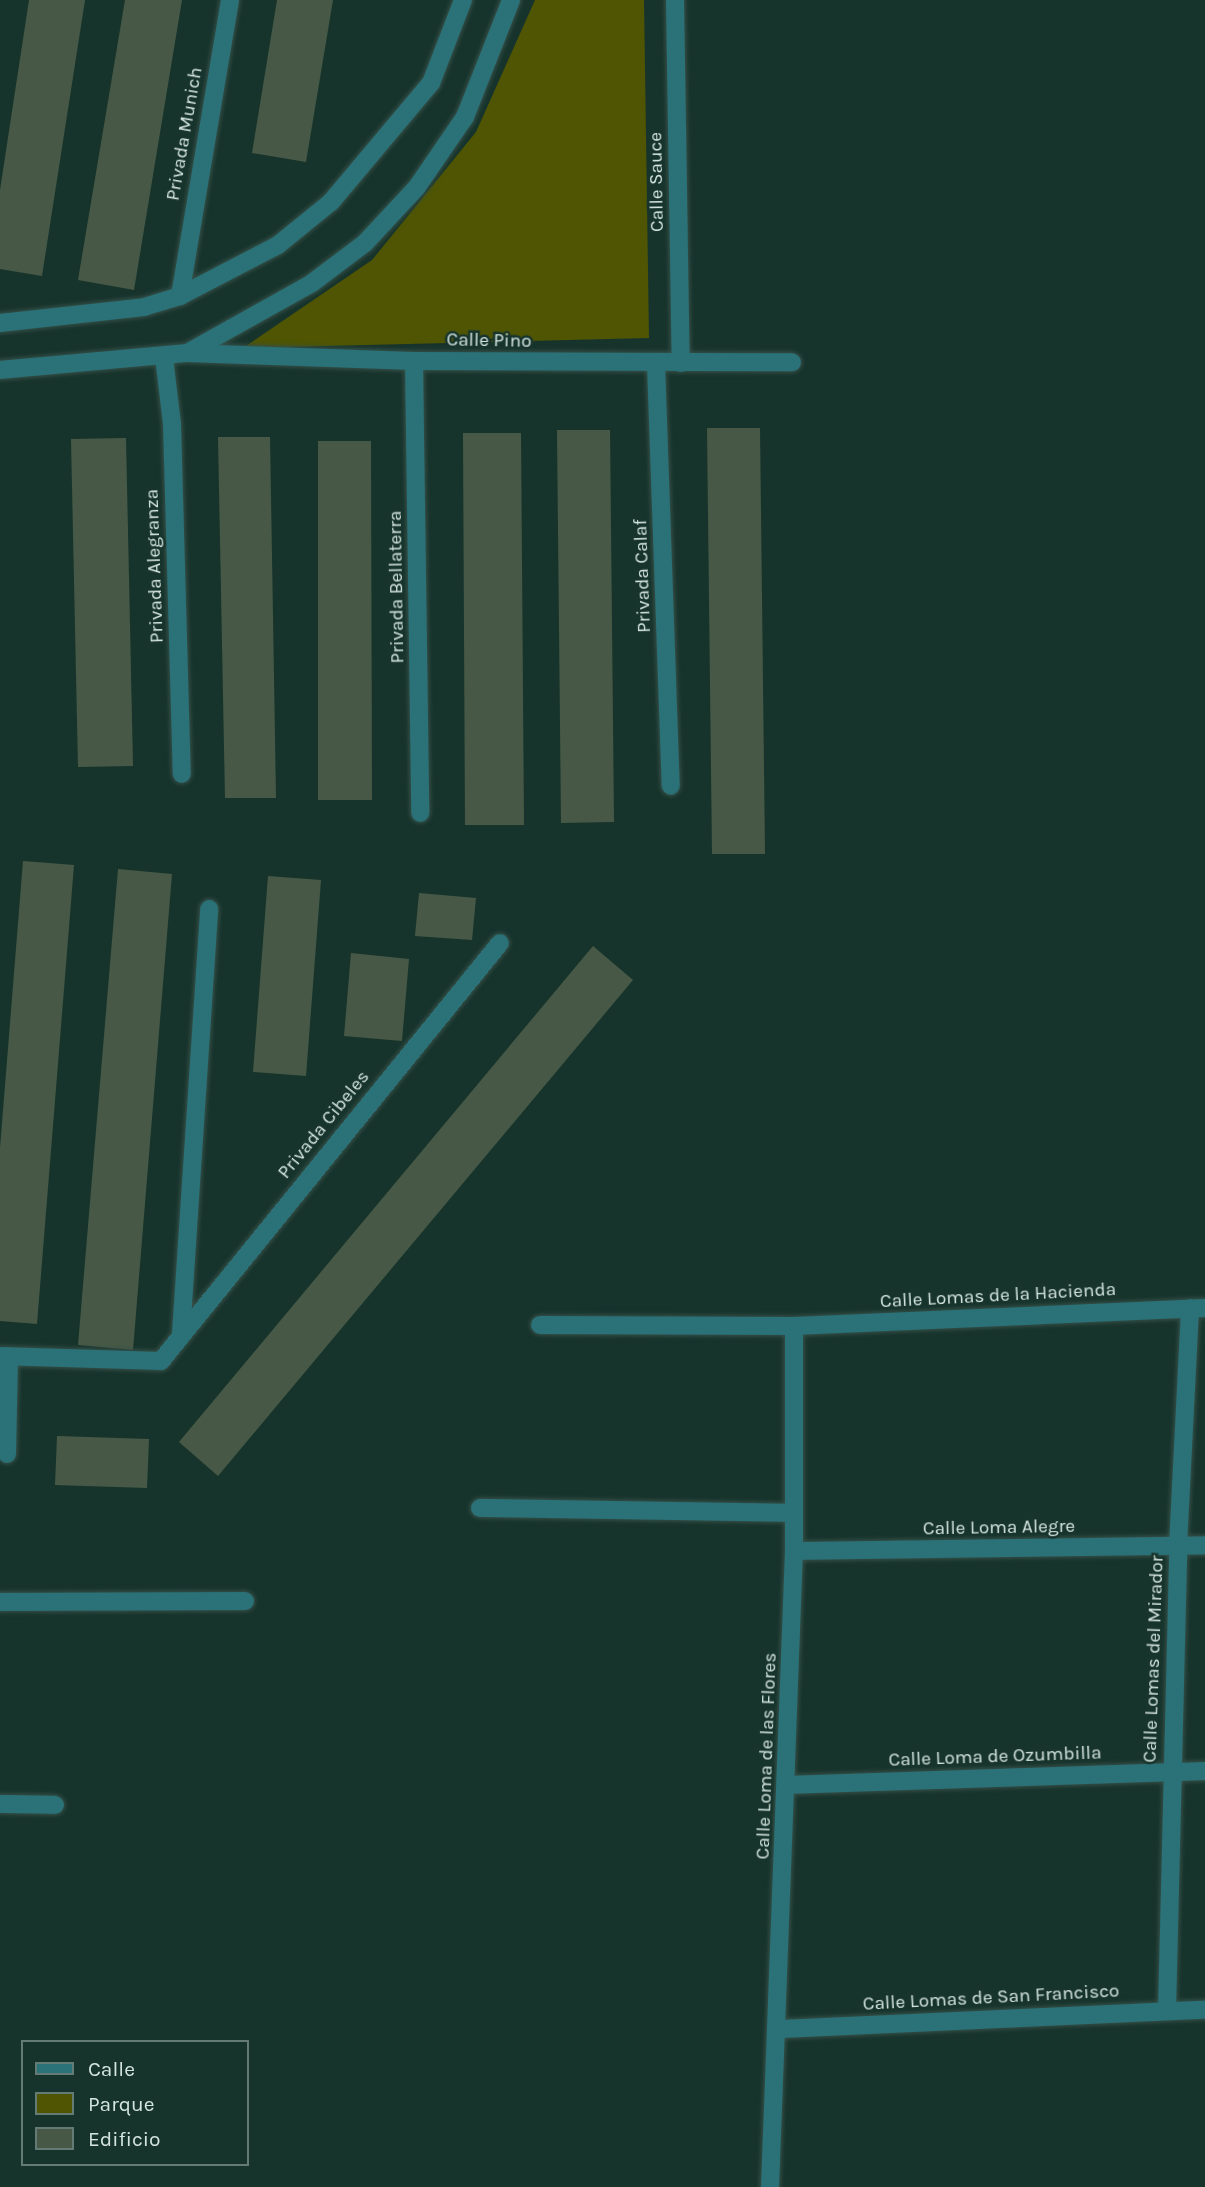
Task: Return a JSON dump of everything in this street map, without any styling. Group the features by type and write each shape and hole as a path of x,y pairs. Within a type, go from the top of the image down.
{"street":[{"name":"Privada Munich","path":"180,296 181,275 230,0"},
{"path":"0,323 144,307 180,296 278,245 331,202 431,83 463,0"},
{"path":"0,370 187,353 312,283 365,243 417,187 465,117 511,0"},
{"name":"Calle Sauce","path":"675,0 681,363"},
{"name":"Calle Pino","path":"187,353 414,361 656,364 792,362"},
{"name":"Privada Alegranza","path":"164,357 172,424 182,774"},
{"name":"Privada Bellaterra","path":"414,361 420,813"},
{"name":"Privada Calaf","path":"656,364 671,786"},
{"path":"181,1334 209,909"},
{"name":"Privada Cibeles","path":"4,1357 161,1360 500,943"},
{"name":"Calle Lomas de la Hacienda","path":"794,1326 1197,1308"},
{"name":"Calle Lomas del Mirador","path":"1167,2011 1178,1546 1197,1308"},
{"path":"540,1325 794,1326"},
{"name":"Calle Loma de las Flores","path":"770,2187 779,2029 794,1551 794,1326"},
{"path":"4,1357 7,1454"},
{"path":"480,1508 793,1513"},
{"name":"Calle Loma Alegre","path":"794,1551 1205,1545"},
{"path":"0,1602 244,1601"},
{"name":"Calle Loma de Ozumbilla","path":"787,1785 1205,1772"},
{"path":"0,1804 55,1805"},
{"name":"Calle Lomas de San Francisco","path":"779,2029 1205,2010"}],"green space":[{"path":"535,0 644,0 649,338 243,348 372,260 476,132"}],"building":[{"path":"29,0 85,0 42,276 0,269 0,190"},
{"path":"125,0 182,0 134,290 78,280"},
{"path":"277,0 333,0 306,162 252,153"},
{"path":"707,428 760,428 765,854 712,854"},
{"path":"557,430 610,430 614,822 561,823"},
{"path":"463,433 521,433 524,825 465,825"},
{"path":"218,437 270,437 276,798 225,798"},
{"path":"126,438 133,766 78,767 71,439"},
{"path":"318,441 371,441 372,800 318,800"},
{"path":"23,861 74,865 37,1324 0,1321 0,1148"},
{"path":"118,869 172,874 133,1350 78,1345"},
{"path":"268,876 321,880 306,1076 253,1072"},
{"path":"419,893 476,898 472,940 415,936"},
{"path":"593,946 633,980 218,1476 179,1442"},
{"path":"351,953 409,959 402,1041 344,1036"},
{"path":"57,1436 149,1439 147,1488 55,1485"}]}
